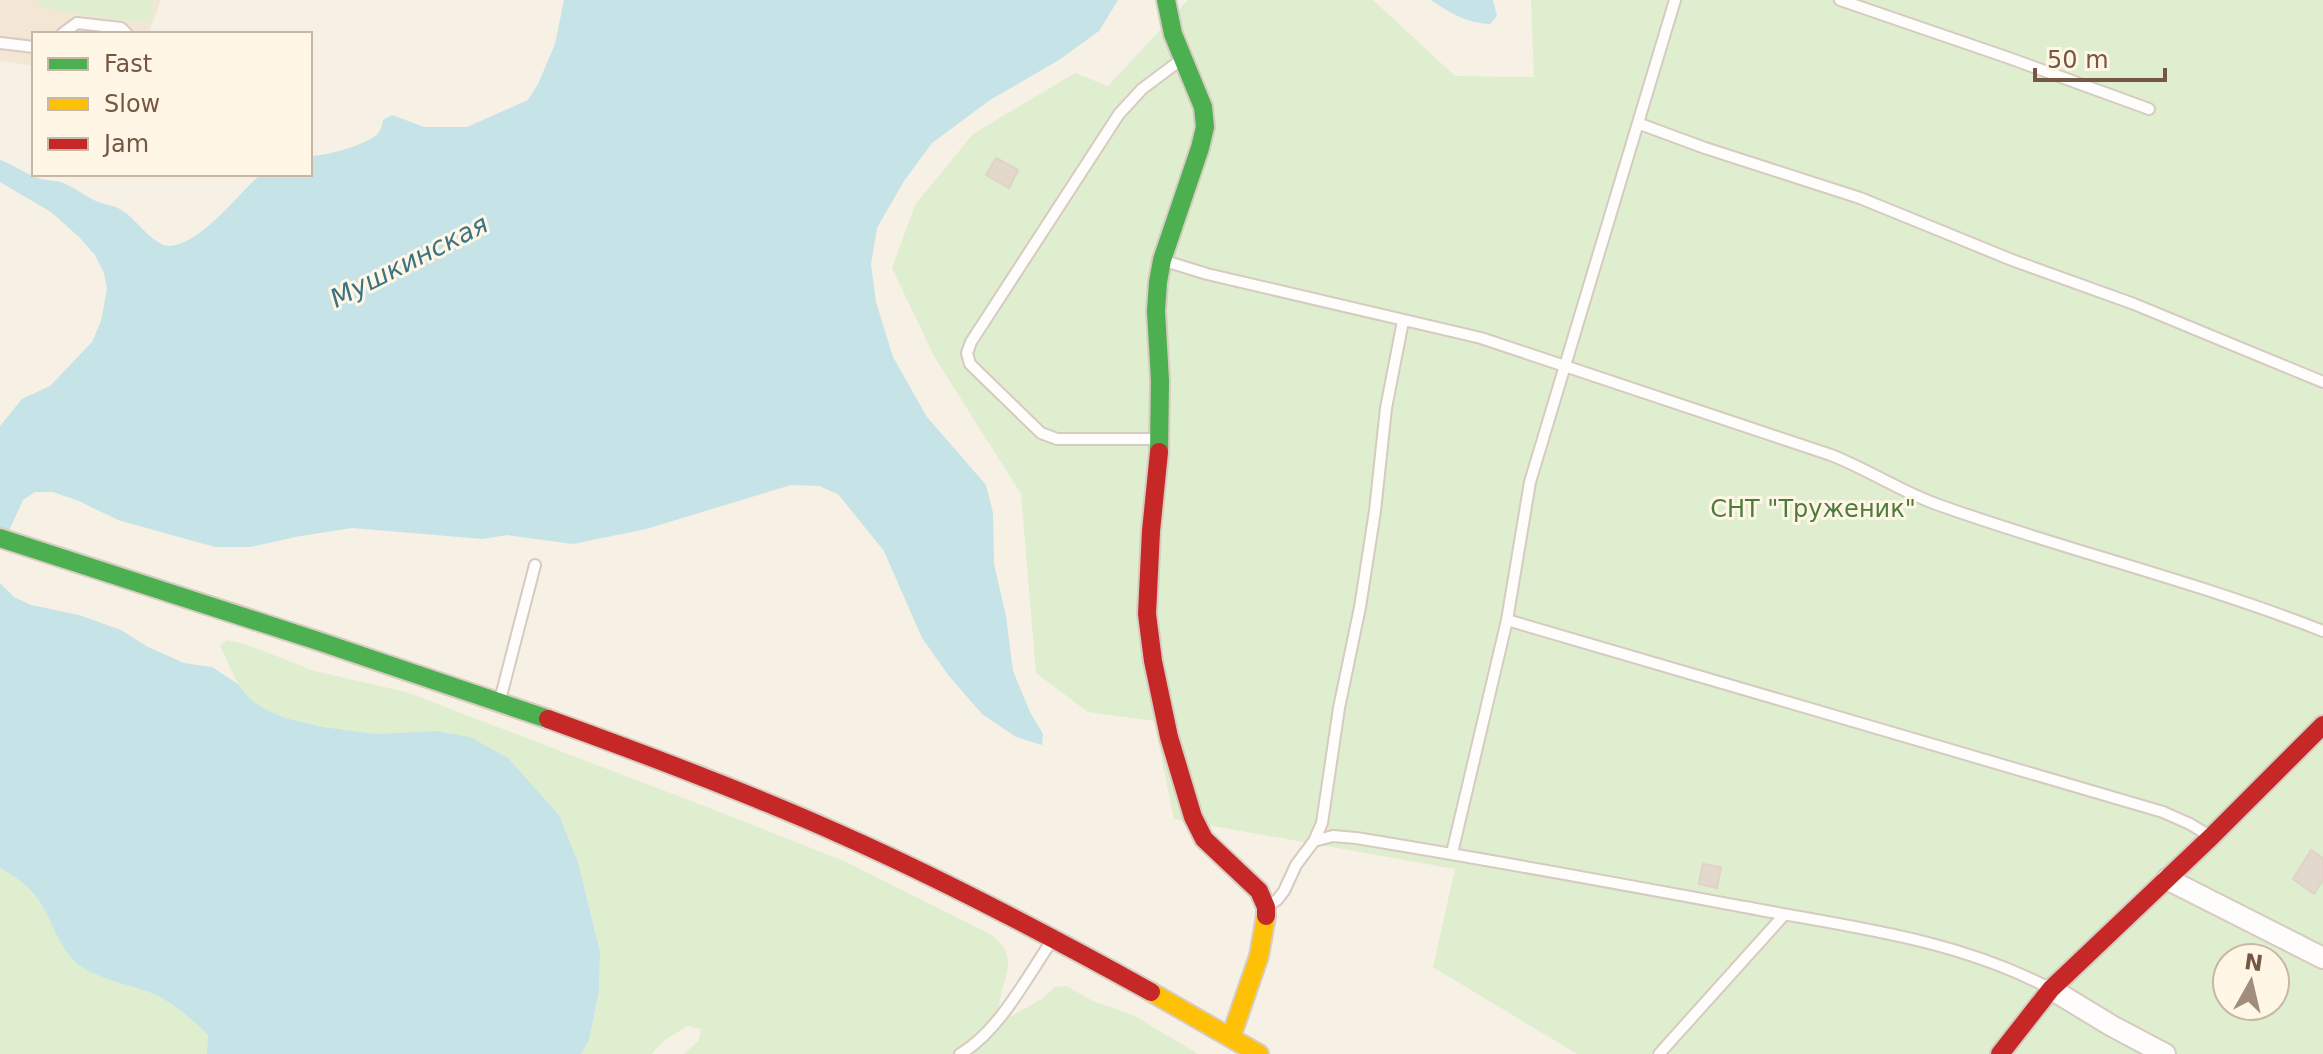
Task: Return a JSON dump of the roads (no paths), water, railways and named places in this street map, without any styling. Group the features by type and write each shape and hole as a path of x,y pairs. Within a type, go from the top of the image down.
{"street":[{"path":"1166,0 1173,34 1203,107 1205,127 1162,260 1156,311 1160,439 1147,614 1169,737 1193,817 1204,839 1259,891 1266,907 1266,924 1259,956 1231,1037"},
{"path":"0,538 499,702 634,751 840,834 1054,937 1259,1054"},
{"path":"2000,1054 2051,989 2323,725"},
{"path":"2167,879 2323,958"},
{"path":"2051,989 2165,1054"}],"lane":[{"path":"1452,853 1507,620 1530,482 1675,0"},
{"path":"1840,0 2149,109"},
{"path":"65,32 77,23 121,28 125,32"},
{"path":"0,43 32,47"},
{"path":"1160,439 1057,439 1041,433 970,364 967,353 971,342 1119,114 1142,89 1183,58"},
{"path":"1640,124 1860,198 2012,260 2134,304 2323,382"},
{"path":"1162,260 1207,274 1481,338 1831,455 1934,504 2188,584 2323,631"},
{"path":"1266,907 1284,891 1322,823 1339,708 1360,607 1375,511 1386,408 1403,321"},
{"path":"499,702 535,565"},
{"path":"1507,620 2163,812 2211,837"},
{"path":"1314,841 1333,836 1452,853 1855,926 1944,947 2013,969 2051,989"},
{"path":"1659,1054 1784,915"},
{"path":"960,1054 1001,1016 1054,937"}],"water":[{"name":"Мушкинская","path":"564,0 1118,0 1099,31 1059,60 990,100 932,143 904,181 877,228 871,264 876,302 893,357 927,417 986,485 993,513 994,564 1006,616 1013,671 1043,734 1042,745 1016,737 982,714 949,676 922,638 884,551 838,494 819,486 791,485 646,529 573,544 507,535 483,539 352,528 251,547 215,547 118,520 53,492 35,492 23,500 0,550 0,426 22,399 50,386 92,342 101,321 107,289 104,273 95,255 79,237 51,212 0,182 0,160 32,176 63,183 96,201 118,208 152,238 171,246 183,243 207,227 259,176 312,176 312,156 352,147 374,137 383,120 392,115 424,127 467,127 528,100 555,44"},
{"path":"1431,0 1493,0 1497,16 1490,24 1473,22"},
{"path":"0,583 14,597 31,605 79,615 121,630 148,647 184,663 212,667 238,684 251,700 285,718 377,734 435,731 470,737 508,758 559,815 578,862 600,952 599,991 589,1040 581,1054 207,1054 208,1035 173,1005 149,992 105,978 80,966 67,953 34,894 0,868"}],"park label":[{"name":"СНТ \"Труженик\"","path":"1813,509"}]}
